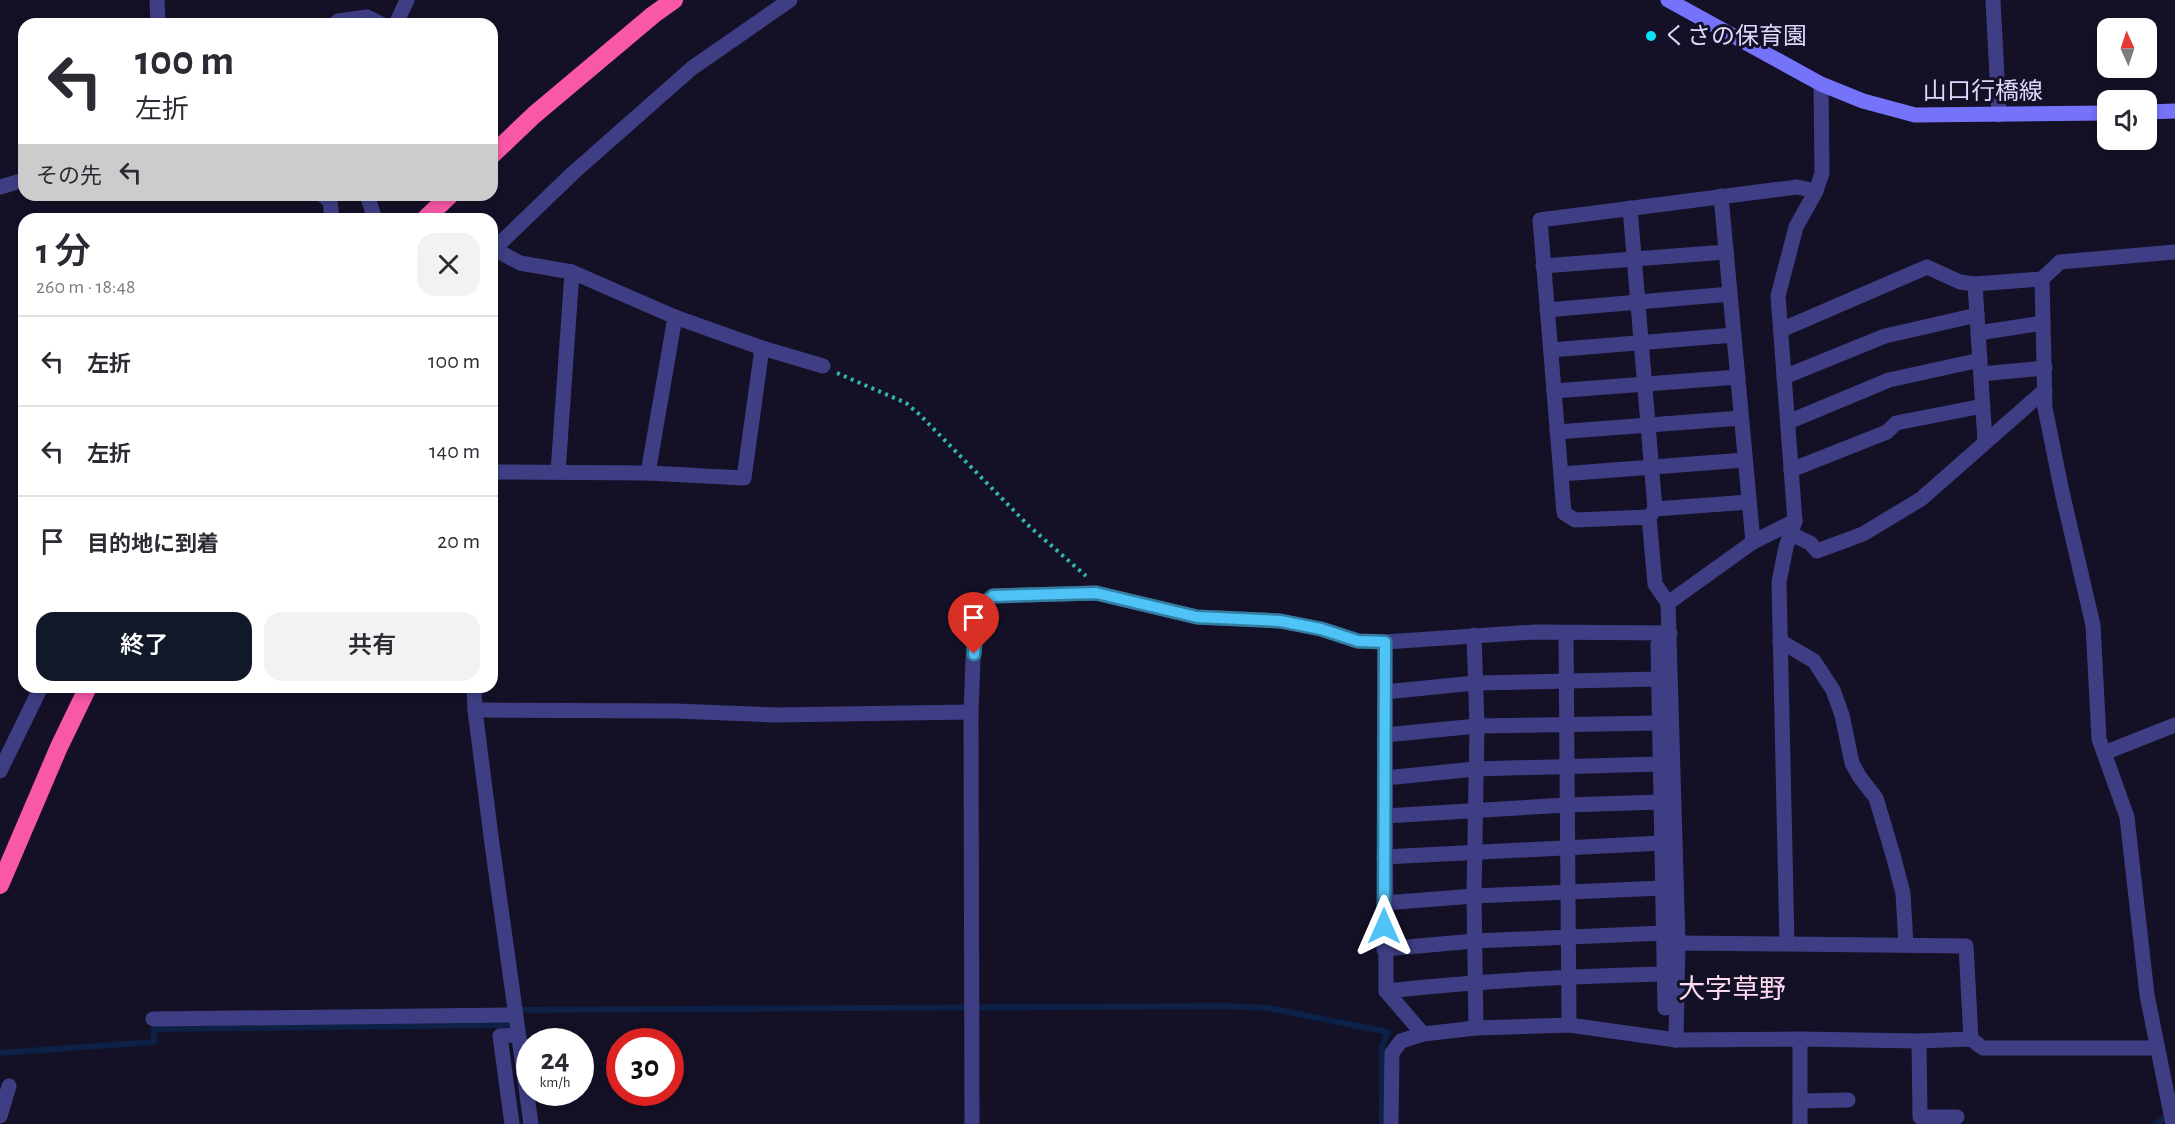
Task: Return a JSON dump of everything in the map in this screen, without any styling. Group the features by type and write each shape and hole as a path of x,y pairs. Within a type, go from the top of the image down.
{"highway":[{"path":"498,149 534,115 674,0"},
{"path":"431,213 444,201"},
{"path":"0,885 59,747 85,693"}],"main road":[{"name":"山口行橋線","path":"1668,0 1821,84 1863,101 1915,115 2097,113"},
{"path":"2157,112 2175,111"}],"street":[{"path":"157,0 158,18"},
{"path":"399,18 407,0"},
{"path":"498,245 573,173 692,68 790,0"},
{"path":"1993,0 1999,114"},
{"path":"1787,944 1779,582 1786,547 1793,527 1788,422 1778,296 1796,226 1816,191 1822,173 1821,84"},
{"path":"0,187 18,182"},
{"path":"1749,502 1575,520 1564,513 1540,220 1797,187 1816,191"},
{"path":"1721,196 1753,542"},
{"path":"1630,208 1651,467 1655,584 1668,603 1670,633 1678,943 1676,1040"},
{"path":"498,252 520,263 572,272 675,317 762,348 823,366"},
{"path":"1544,266 1726,252"},
{"path":"1781,330 1927,267 1960,282 1975,284 2042,279 2060,262 2175,252"},
{"path":"558,472 572,272"},
{"path":"2042,279 2045,408 2093,625 2099,739 2127,817 2147,994 2173,1124"},
{"path":"1975,284 1985,442"},
{"path":"1547,309 1730,294"},
{"path":"1784,377 1885,336 1977,315"},
{"path":"648,473 675,317"},
{"path":"1978,333 2043,323"},
{"path":"1551,350 1734,335"},
{"path":"498,472 648,473 744,478 762,348"},
{"path":"1788,422 1888,380 1980,367 2044,368"},
{"path":"1554,391 1738,377"},
{"path":"1793,527 1817,551 1863,534 1921,499 2045,390"},
{"path":"1791,470 1887,432 1896,423 1983,406"},
{"path":"1557,432 1742,418"},
{"path":"1561,474 1745,460"},
{"path":"1668,603 1753,542 1793,527"},
{"path":"972,1124 971,712 974,635 978,608 993,596 1096,593 1197,617 1280,621 1321,629 1358,641 1385,642 1535,632 1670,633"},
{"path":"1566,633 1569,1025"},
{"path":"1474,635 1477,726 1474,896 1476,1028"},
{"path":"1780,641 1814,661 1833,690 1842,715 1852,763 1876,798 1893,855 1903,893 1906,945"},
{"path":"1385,642 1384,949 1386,991 1423,1034"},
{"path":"1658,644 1665,1008"},
{"path":"1385,692 1475,683 1659,679"},
{"path":"0,771 38,693"},
{"path":"474,693 517,1028"},
{"path":"475,710 676,711 775,715 971,712"},
{"path":"1385,735 1477,726 1659,723"},
{"path":"2104,753 2175,725"},
{"path":"1385,778 1475,769 1660,764"},
{"path":"1384,816 1661,802"},
{"path":"1384,857 1662,843"},
{"path":"1384,903 1474,896 1663,888"},
{"path":"1384,949 1475,941 1664,933"},
{"path":"1678,943 1966,946 1971,1039"},
{"path":"1386,991 1569,976 1664,974"},
{"path":"153,1019 516,1015"},
{"path":"1391,1124 1392,1053 1401,1041 1423,1034 1476,1028 1569,1025 1676,1040 1919,1041 1971,1039 1983,1048 2156,1047"},
{"path":"512,1124 500,1036 516,1035"},
{"path":"1800,1039 1800,1124"},
{"path":"1919,1041 1920,1117 1957,1117"},
{"path":"0,1116 9,1086"},
{"path":"1800,1101 1848,1100"},
{"path":"528,1106 531,1124"}],"path":[{"path":"823,366 906,403 1029,526 1086,576 1096,593"}],"waterway":[{"path":"516,1010 1225,1006 1268,1008 1388,1032 1382,1046 1382,1124"},
{"path":"0,1053 154,1042 154,1029 507,1025 505,1016"},
{"path":"2155,1124 2170,1115"}],"place":[{"name":"くさの保育園","path":"1651,36"}],"district":[{"name":"大字草野","path":"1732,989"}],"route":[{"path":"974,654 978,608 993,596 1077,593 1096,593 1197,617 1239,621 1280,621 1321,629 1358,641 1385,642 1384,926"}]}
